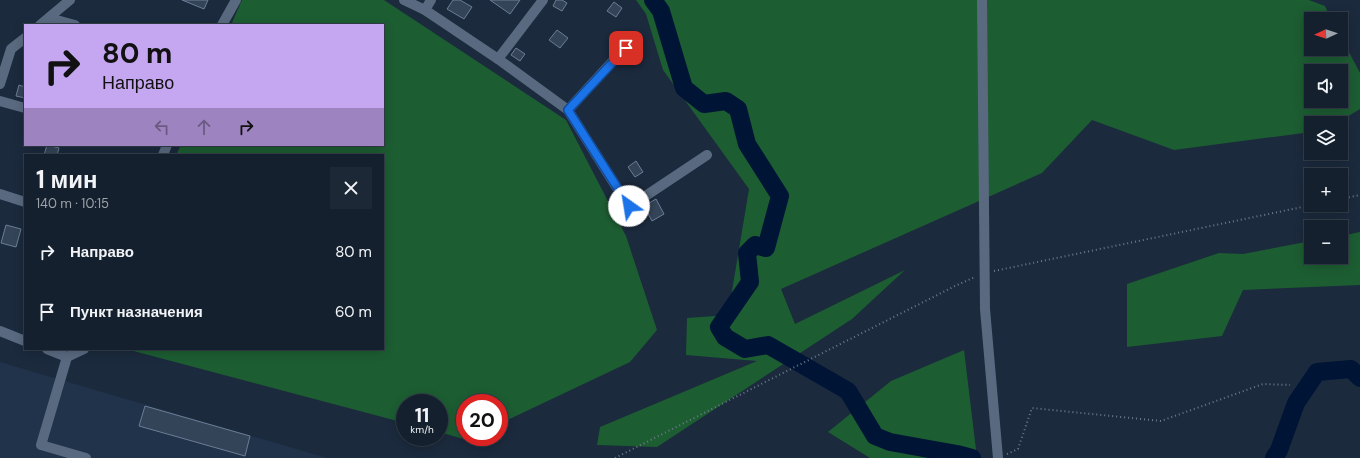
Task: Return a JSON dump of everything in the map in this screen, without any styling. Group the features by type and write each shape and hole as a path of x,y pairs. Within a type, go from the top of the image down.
{"street":[{"path":"41,24 70,0"},
{"path":"223,24 236,0"},
{"path":"404,0 426,10 498,59 568,110 629,206 707,155"},
{"path":"426,10 431,0"},
{"path":"498,59 543,0"},
{"path":"982,0 985,309 998,458"},
{"path":"49,18 71,24"},
{"path":"568,110 635,37"},
{"path":"0,84 11,49 24,39"},
{"path":"0,101 24,108"},
{"path":"0,194 24,202"},
{"path":"0,331 24,341"},
{"path":"50,350 67,357 82,350"},
{"path":"67,357 41,445 86,458"}],"path":[{"path":"1348,198 1360,195"},
{"path":"614,458 955,286 984,273 1304,207"},
{"path":"998,458 1018,449 1032,408 1161,421 1263,384 1290,385"}],"shaded area":[{"path":"0,362 327,458 0,458"}],"green space":[{"path":"242,0 384,0 566,120 626,236 657,330 630,362 508,420 508,394 456,394 456,437 448,435 448,394 396,394 396,421 130,350 384,350 384,154 176,154 180,146 384,146 384,24 231,24"},
{"path":"636,0 1309,0 1325,6 1328,12 1304,12 1304,56 1348,56 1348,50 1360,73 1360,109 1348,116 1304,116 1304,133 1174,150 1092,120 1042,173 781,289 795,324 905,270 852,319 657,447 597,445 600,427 757,361 686,355 687,318 728,315 749,189 663,70 646,14"},
{"path":"1360,232 1360,285 1243,290 1222,336 1127,347 1127,284 1219,253 1243,254 1304,242 1304,264 1348,264 1348,235"},
{"path":"964,350 977,458 870,458 828,432 891,381"}],"building":[{"path":"182,0 208,0 204,9"},
{"path":"453,0 460,0 472,7 464,19 447,9"},
{"path":"490,0 520,0 510,14"},
{"path":"556,0 562,0 567,3 562,11 553,6"},
{"path":"614,2 622,8 616,17 607,11"},
{"path":"557,30 568,38 560,48 549,40"},
{"path":"516,48 525,54 520,61 511,55"},
{"path":"19,85 24,87 24,98 16,96"},
{"path":"47,146 59,148 57,154 44,154"},
{"path":"636,161 643,172 635,177 628,167"},
{"path":"656,199 664,214 652,221 644,206"},
{"path":"6,225 21,229 16,247 1,243"},
{"path":"145,406 250,436 245,456 139,426"}],"waterway":[{"path":"653,0 661,11 684,88 704,104 726,101 738,109 747,144 780,196 766,248 755,245 747,253 750,282 719,327 725,337 745,349 768,345 848,391 875,436 890,442 972,458"},
{"path":"1274,458 1279,450 1296,403 1317,372 1351,369 1360,378"}],"route":[{"path":"626,48 568,110 629,206"}]}
